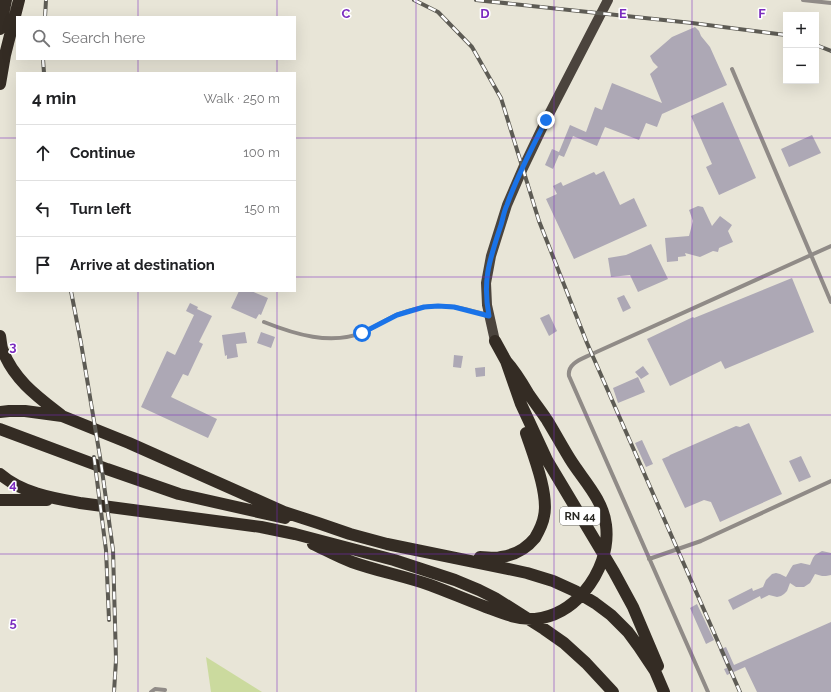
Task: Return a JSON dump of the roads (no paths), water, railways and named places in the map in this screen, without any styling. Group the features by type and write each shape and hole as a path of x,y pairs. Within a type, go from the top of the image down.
{"highway":[{"path":"0,29 6,0"},
{"path":"0,84 5,55 19,0"},
{"path":"0,336 3,351 8,362 22,383 66,418"},
{"path":"429,553 500,558 517,553 530,545 539,532 545,515 545,500 542,485 530,444 495,341"},
{"name":"RN 44","path":"495,341 506,361 521,404 537,441 614,572 632,607 660,670 665,692"},
{"path":"295,534 335,555 352,562 401,576 503,614 520,618 535,619 547,617 561,611 580,596 590,585 605,552 606,525 603,513 600,504 591,489 570,459 519,377 506,361"},
{"path":"0,412 9,410 24,411 66,418 129,443 284,512 350,534"},
{"path":"0,429 179,494 388,544 527,573 553,581 575,591 611,615 628,632 639,647 655,671 665,692"},
{"path":"0,474 22,488 60,500 254,526 295,534 394,560 455,580 479,590 514,609 564,643 613,692"},
{"path":"0,500 60,500"}],"main road":[{"name":"RN 44","path":"495,341 489,316 486,293 487,272 507,205 546,120 608,0"}],"lane":[{"path":"803,0 831,3"},
{"path":"732,69 831,302"},
{"path":"708,692 569,376 569,368 575,362 592,354 831,246"},
{"path":"264,322 282,329 308,336 340,338 362,333 397,315 424,307 454,307 489,316"},
{"path":"649,559 701,541 831,482"},
{"path":"151,692 155,689 165,690"}],"railway":[{"path":"45,16 46,0"},
{"path":"414,0 438,12 472,47 501,98 539,221 587,343 740,692"},
{"path":"476,0 692,23 783,35"},
{"path":"819,46 831,51"},
{"path":"43,60 44,72"},
{"path":"71,292 101,463 113,550 116,660 114,692"},
{"path":"94,457 106,550 109,620"}]}
